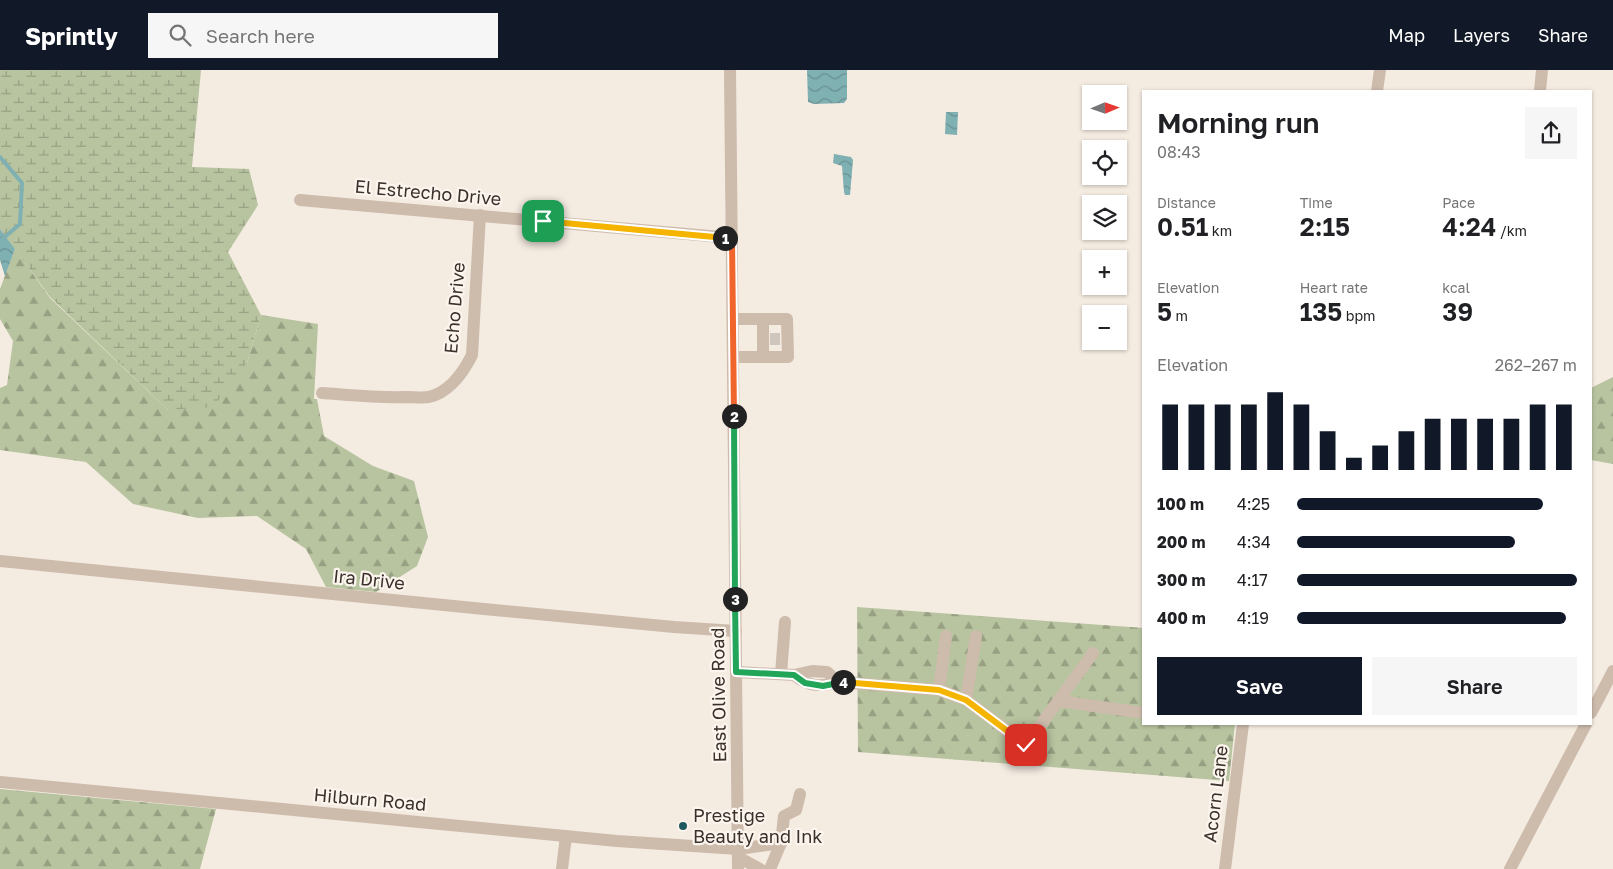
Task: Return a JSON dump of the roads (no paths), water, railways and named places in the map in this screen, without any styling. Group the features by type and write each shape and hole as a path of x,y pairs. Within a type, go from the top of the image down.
{"street":[{"name":"East Olive Road","path":"730,70 738,858"},
{"path":"1378,90 1380,70"},
{"path":"1540,90 1542,70"},
{"name":"El Estrecho Drive","path":"300,200 732,238"},
{"name":"Echo Drive","path":"322,393 389,398 430,397 455,381 465,369 472,355 480,215"},
{"path":"732,319 787,319 763,357"},
{"path":"734,357 788,358 763,319"},
{"name":"Ira Drive","path":"0,561 493,610 736,631"},
{"path":"781,674 785,622"},
{"path":"939,690 946,636"},
{"path":"966,700 976,636"},
{"path":"736,672 794,675 812,671 827,672 838,682 939,690 966,700 1026,745 1094,652"},
{"path":"1592,711 1613,671"},
{"path":"1058,701 1142,713"},
{"name":"Acorn Lane","path":"1225,869 1243,725"},
{"path":"1510,869 1585,725"},
{"name":"Hilburn Road","path":"0,782 566,836 738,858"},
{"path":"770,869 781,843 784,816 796,810 800,794"},
{"path":"562,869 566,836"},
{"path":"738,858 781,843"},
{"path":"738,858 760,869"}],"water":[{"path":"807,70 847,70 847,99 844,103 814,104 808,102"},
{"path":"946,112 958,112 957,135 945,134"},
{"path":"834,154 851,157 853,160 850,195 845,195 842,166 833,163"},
{"path":"0,229 15,249 5,276 0,260"}],"waterway":[{"path":"0,157 22,183 20,224 0,241"}],"tunnel":[{"path":"770,339 780,339"}],"place":[{"name":"Prestige Beauty and Ink","path":"683,826"}]}
